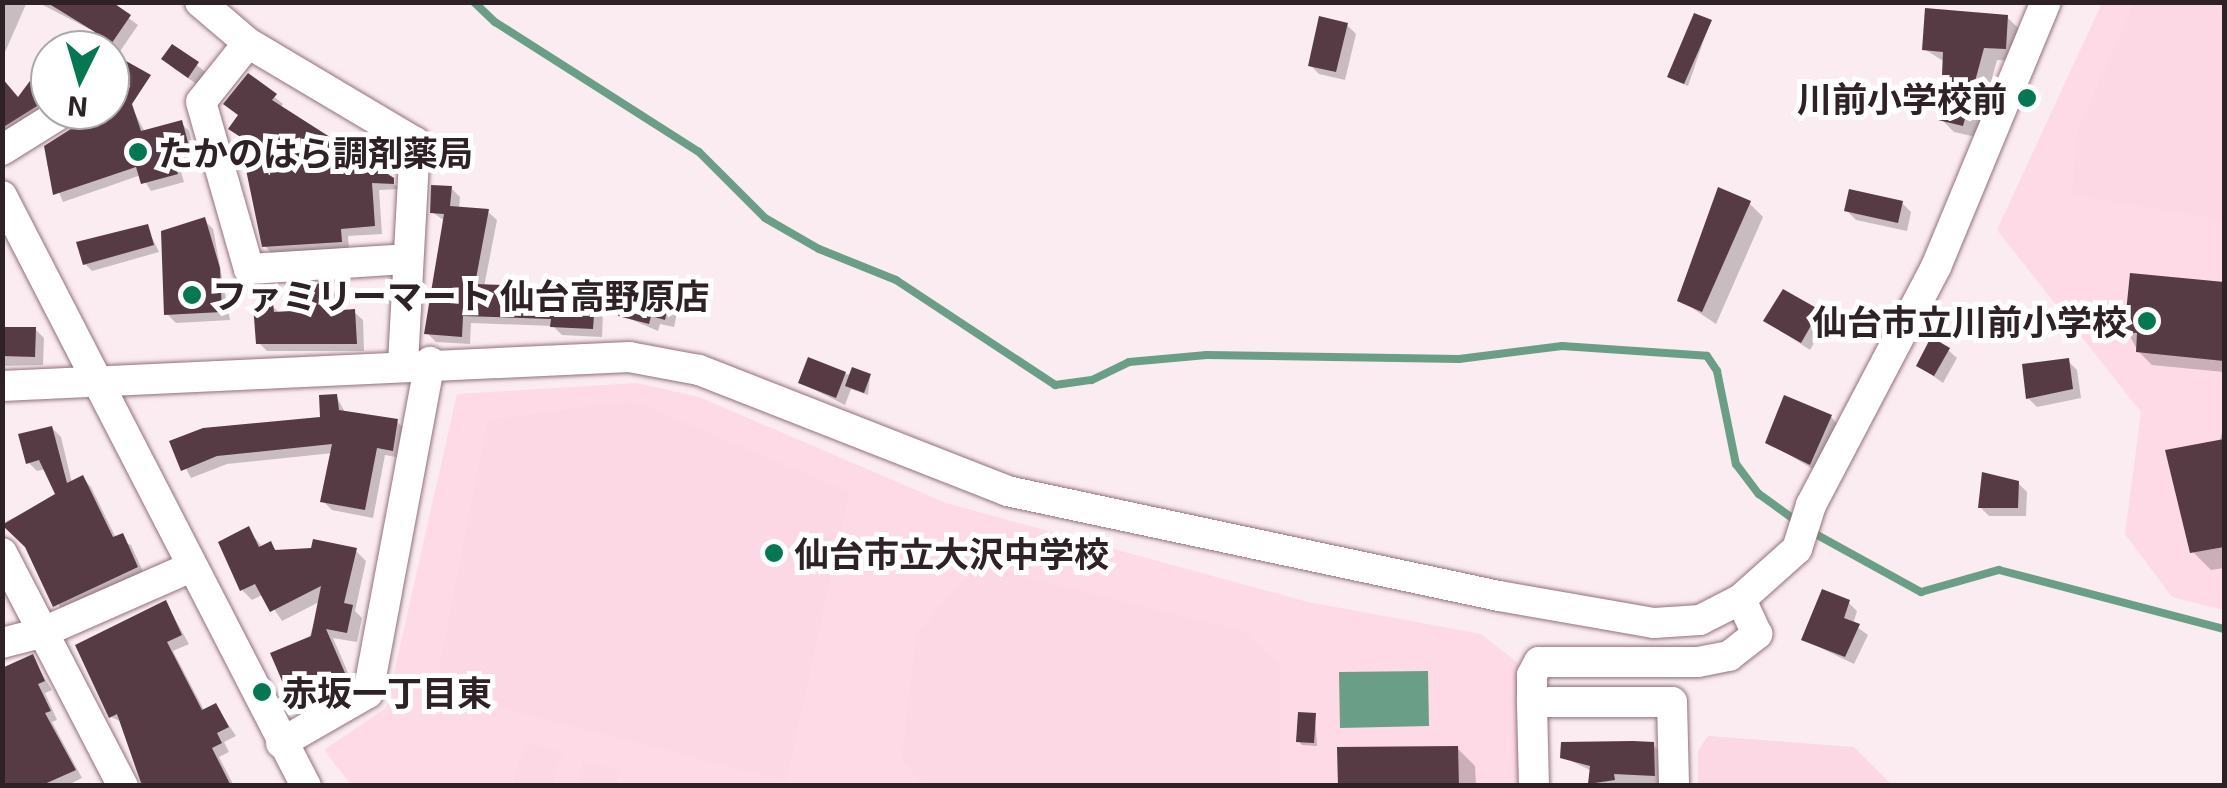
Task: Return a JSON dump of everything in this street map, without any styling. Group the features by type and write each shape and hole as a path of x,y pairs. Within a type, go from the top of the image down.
{"street":[{"path":"200,2 248,43 415,142 407,259 417,363 368,692 280,743"},
{"path":"2,386 417,363 629,356 699,370 1008,491 1289,554 1654,623 1700,620 1741,600 1797,550 1811,505 1922,297 2046,2"},
{"path":"248,43 201,102 249,269 407,259"},
{"path":"2,150 34,130"},
{"path":"2,196 102,383 280,743 306,786"},
{"path":"2,553 123,786"},
{"path":"2,643 41,633 191,567"},
{"path":"1534,786 1532,675 1539,662 1698,662 1729,656 1757,634 1741,600"},
{"path":"1532,702 1672,702 1674,786"}],"shaded area":[{"name":"仙台市立川前小学校","path":"2102,3 2224,3 2224,610 2172,597 2125,534 2141,412 1997,230"},
{"path":"2134,3 2224,3 2224,220 2072,195 2078,130"},
{"name":"仙台市立大沢中学校","path":"637,383 699,397 946,503 1308,602 1481,634 1518,663 1522,785 352,786 324,750 386,708 457,394"},
{"path":"633,401 849,492 786,781 435,691 488,420"},
{"path":"978,565 1243,631 1280,666 1280,785 923,785 902,759 917,633"},
{"path":"1428,671 1429,726 1340,728 1339,672"},
{"path":"1708,736 1854,747 1892,785 1698,785 1698,751"},
{"path":"525,742 562,752 553,785 513,785"},
{"path":"583,761 620,770 616,785 576,785"}],"building":[{"path":"46,2 112,2 131,15 121,30 92,30"},
{"path":"1925,8 2008,15 2006,49 1984,48 1963,126 1938,120 1950,75 1942,75 1943,52 1922,50"},
{"path":"1694,13 1712,20 1684,84 1667,77"},
{"path":"1319,16 1348,23 1336,72 1308,66"},
{"path":"172,44 199,62 188,78 161,59"},
{"path":"130,63 151,75 132,104 141,131 182,120 190,150 172,155 178,174 141,184 136,167 53,195 44,146 69,130 130,130"},
{"path":"248,73 277,94 272,100 394,178 394,184 372,183 375,226 341,229 342,242 262,247 239,136 228,129 238,115 223,104"},
{"path":"2,78 18,97 30,81 30,110 2,128"},
{"path":"431,185 452,186 450,206 489,209 475,284 555,287 554,299 595,301 593,329 550,327 551,319 463,316 462,337 424,334 444,214 430,213"},
{"path":"1718,187 1751,201 1702,312 1677,301"},
{"path":"1849,189 1903,201 1898,223 1844,211"},
{"path":"205,217 220,268 222,312 164,315 161,231"},
{"path":"148,224 154,245 83,265 76,242"},
{"path":"2130,273 2224,282 2224,361 2136,352 2137,333 2124,332"},
{"path":"327,283 329,311 355,309 357,344 256,344 253,304 273,303 274,312 310,310 308,284"},
{"path":"626,286 670,297 665,320 651,316 649,324 618,316"},
{"path":"1783,289 1820,310 1801,343 1763,321"},
{"path":"2,327 36,327 35,357 2,356"},
{"path":"1931,337 1950,348 1934,376 1916,366"},
{"path":"808,357 846,372 836,398 798,383"},
{"path":"2069,358 2073,389 2026,399 2022,364"},
{"path":"852,367 871,374 864,393 845,386"},
{"path":"337,394 339,410 398,419 393,451 377,448 365,510 320,502 332,444 217,456 181,471 169,441 203,428 320,417 319,395"},
{"path":"1784,395 1832,415 1810,465 1765,443"},
{"path":"52,426 67,483 83,475 113,537 123,533 138,567 53,607 25,547 2,525 55,494 39,460 26,464 18,434"},
{"path":"2224,439 2224,547 2190,553 2165,450"},
{"path":"1982,472 2019,481 2018,508 1978,508"},
{"path":"249,526 259,547 271,541 275,550 311,548 313,539 357,548 344,603 353,605 347,633 326,629 345,673 289,697 270,653 311,636 321,586 270,612 255,584 240,591 218,542"},
{"path":"1822,589 1850,600 1844,618 1860,624 1845,657 1801,640"},
{"path":"166,600 182,635 167,642 202,710 216,703 229,727 217,733 222,743 212,748 231,786 142,786 117,714 109,718 75,645"},
{"path":"33,654 45,681 38,684 51,711 45,713 76,770 40,786 2,786 2,668"},
{"path":"1298,712 1316,713 1314,743 1296,742"},
{"path":"1561,742 1654,742 1655,776 1614,774 1615,780 1588,784 1590,766 1560,758"},
{"path":"1458,746 1459,786 1338,786 1337,747"}],"waterway":[{"path":"474,2 495,22 699,152 765,218 819,249 896,280 1055,385 1092,380 1129,362 1207,355 1459,359 1562,346 1707,356 1717,371 1736,464 1759,494 1799,523"},
{"path":"1810,531 1921,592 1999,570 2224,629"}],"place":[{"name":"川前小学校前","path":"2027,98"},
{"name":"たかのはら調剤薬局","path":"138,152"},
{"name":"ファミリーマート 仙台高野原店","path":"192,295"},
{"name":"仙台市立川前小学校","path":"2147,321"},
{"name":"仙台市立大沢中学校","path":"774,553"},
{"name":"赤坂一丁目東","path":"262,692"}]}
